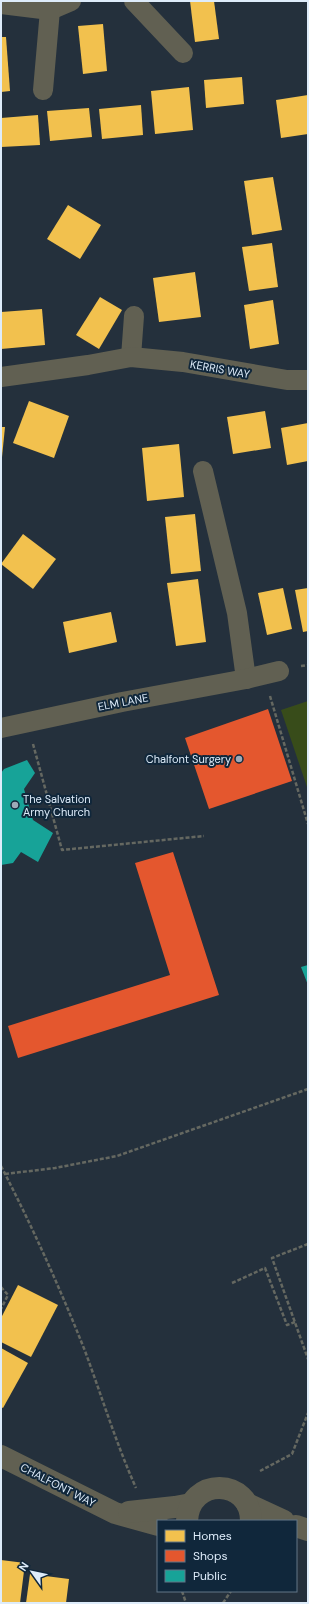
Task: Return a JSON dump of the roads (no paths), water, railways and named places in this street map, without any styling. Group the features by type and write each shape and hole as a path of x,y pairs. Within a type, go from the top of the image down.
{"street":[{"path":"1,4 50,10 71,1"},
{"path":"134,1 183,54"},
{"path":"43,90 50,10"},
{"path":"131,357 134,316"},
{"name":"KERRIS WAY","path":"1,376 88,365 131,357 183,362 287,380 308,380"},
{"name":"ELM LANE","path":"1,728 122,702 263,675 237,613 203,471"},
{"name":"CHALFONT WAY","path":"1,1456 116,1513 157,1525"},
{"path":"116,1513 175,1507 189,1512 196,1497 210,1489 221,1488 231,1490 240,1495 249,1513 280,1520"},
{"path":"297,1526 308,1530"},
{"path":"297,1543 308,1542"}],"place":[{"name":"Chalfont Surgery","path":"239,759"},
{"name":"The Salvation Army Church","path":"15,805"}]}
